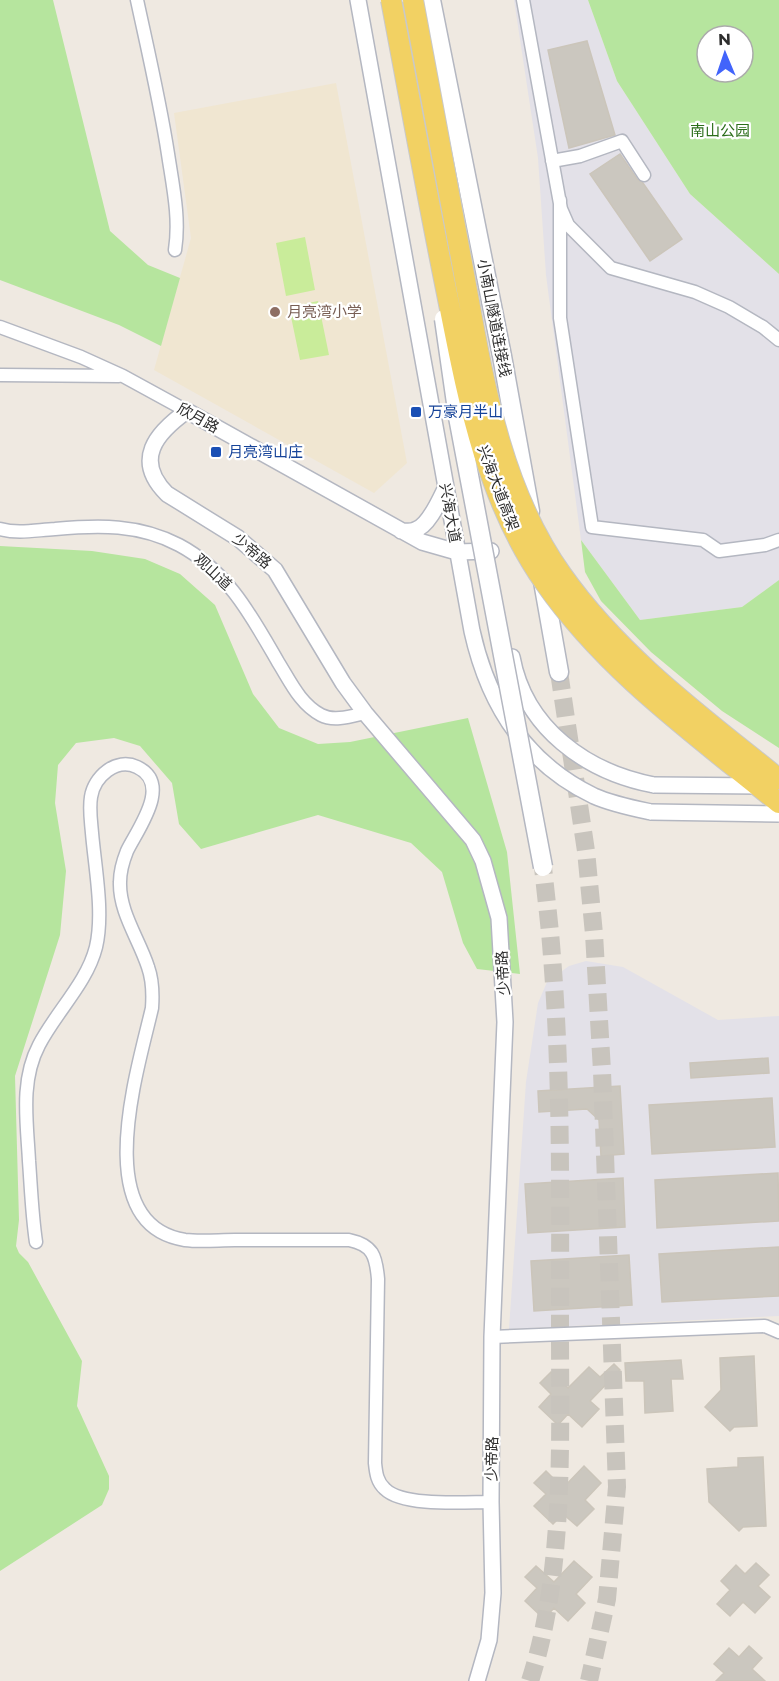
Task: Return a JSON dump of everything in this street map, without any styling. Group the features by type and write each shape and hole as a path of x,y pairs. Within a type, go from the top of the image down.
{"main road":[{"name":"兴海大道高架","path":"390,0 467,394 480,442 502,504 529,558 565,611 584,634 616,667 669,714 779,803"},
{"name":"兴海大道高架","path":"413,0 485,386 508,465 529,517 561,574 603,627 678,697 779,779"},
{"name":"小南山隧道连接线","path":"431,0 502,356 559,672"},
{"path":"434,225 454,395 543,867"}],"street":[{"path":"138,0 160,107 177,210 178,230 174,250"},
{"name":"兴海大道","path":"358,0 477,655 494,699 509,723 537,755 570,783 604,800 651,812 779,814"},
{"path":"401,0 437,195 472,451 513,666 524,698 534,715 568,747 607,771 635,781 654,785 779,788"},
{"path":"523,0 552,161 568,225 611,268 695,292 729,307 763,327 779,340"},
{"path":"552,161 580,156 622,141 644,175"},
{"path":"560,200 560,318 592,527 703,540 720,551 765,545 779,540"},
{"name":"欣月路","path":"0,327 81,357 123,376 422,542 457,552 491,551"},
{"path":"0,375 123,376"},
{"name":"少帝路","path":"187,411 159,434 153,446 150,463 158,486 167,494 238,538 275,570 344,683 366,713 473,840 483,861 497,906 503,966 505,1022 492,1337 492,1615 489,1640 477,1681"},
{"path":"401,531 414,531 420,528 436,507 446,487"},
{"name":"观山道","path":"0,529 23,532 92,525 117,526 141,530 179,545 195,554 222,576 245,606 298,696 313,710 322,716 340,718 366,713"},
{"path":"36,1242 26,1111 29,1069 39,1045 83,975 96,946 98,922 90,809 92,789 96,781 107,770 120,765 134,765 146,775 152,789 152,798 146,820 131,842 123,860 120,891 124,909 148,965 153,995 132,1097 127,1180 134,1201 150,1226 159,1232 185,1240 349,1240 360,1242 368,1248 374,1255 378,1279 375,1463 380,1485 386,1491 407,1500 491,1502"},
{"path":"492,1337 765,1326 779,1332"}],"shaded area":[{"path":"514,0 588,0 617,81 690,194 779,274 779,580 742,607 640,620 581,540 546,275 538,158"},
{"name":"月亮湾小学","path":"336,83 407,463 374,493 154,370 191,238 174,113"},
{"path":"586,961 623,967 718,1020 779,1016 779,1316 509,1329 526,1082 538,1003 547,982 569,966"}],"green space":[{"path":"0,0 53,0 110,231 148,265 180,278 161,346 119,325 0,280"},
{"name":"南山公园","path":"588,0 779,0 779,274 690,194 617,81"},
{"path":"305,237 315,290 286,296 276,243"},
{"path":"318,301 329,355 300,360 289,307"},
{"path":"581,540 640,620 742,607 779,580 779,748 722,711 651,652 601,601 585,572"},
{"path":"0,546 92,551 145,559 180,574 215,605 253,694 279,728 318,744 350,742 468,718 507,852 520,974 477,969 463,943 442,872 411,843 318,815 201,849 179,824 172,783 140,746 114,738 76,743 58,765 55,803 66,871 60,935 15,1076 19,1220 16,1246 28,1262 82,1361 77,1406 109,1476 109,1489 102,1505 0,1571"}],"building":[{"path":"587,41 615,135 569,148 548,50"},
{"path":"620,154 682,239 650,261 590,174"},
{"path":"768,1058 769,1073 691,1078 690,1063"},
{"path":"620,1086 624,1154 601,1156 599,1120 587,1109 539,1112 538,1091"},
{"path":"772,1098 775,1147 652,1154 649,1105"},
{"path":"778,1173 779,1221 657,1228 655,1180"},
{"path":"623,1178 625,1227 528,1233 525,1184"},
{"path":"779,1247 779,1296 662,1302 659,1254"},
{"path":"629,1255 632,1305 534,1311 531,1261"},
{"path":"754,1356 757,1426 734,1427 730,1431 705,1407 721,1390 720,1358"},
{"path":"681,1360 683,1379 671,1379 673,1411 645,1413 644,1381 626,1381 625,1363"},
{"path":"614,1364 620,1370 590,1401 599,1409 582,1427 568,1414 558,1425 539,1407 551,1394 540,1383 551,1372 568,1388 589,1367 600,1377"},
{"path":"763,1457 766,1526 743,1527 739,1531 709,1502 707,1469 738,1467 738,1458"},
{"path":"584,1466 601,1483 585,1500 594,1509 577,1526 563,1514 553,1524 534,1506 546,1494 534,1483 546,1471 563,1488"},
{"path":"574,1561 592,1577 576,1594 585,1603 568,1621 554,1608 544,1619 525,1601 537,1588 525,1577 536,1566 554,1582"},
{"path":"756,1563 769,1575 758,1586 770,1597 755,1613 743,1602 730,1616 717,1604 730,1590 721,1581 736,1565 745,1574"},
{"path":"749,1646 762,1658 752,1669 765,1681 716,1681 724,1673 714,1664 729,1648 739,1657"}],"tunnel":[{"path":"559,672 586,851 594,934 602,1071 617,1487 607,1599 589,1681"},
{"path":"530,1681 549,1596 555,1552 560,1462 559,1097 552,957 543,867"}],"place":[{"name":"月亮湾小学","path":"275,312"},
{"name":"万豪月半山","path":"416,412"},
{"name":"月亮湾山庄","path":"216,452"}]}
